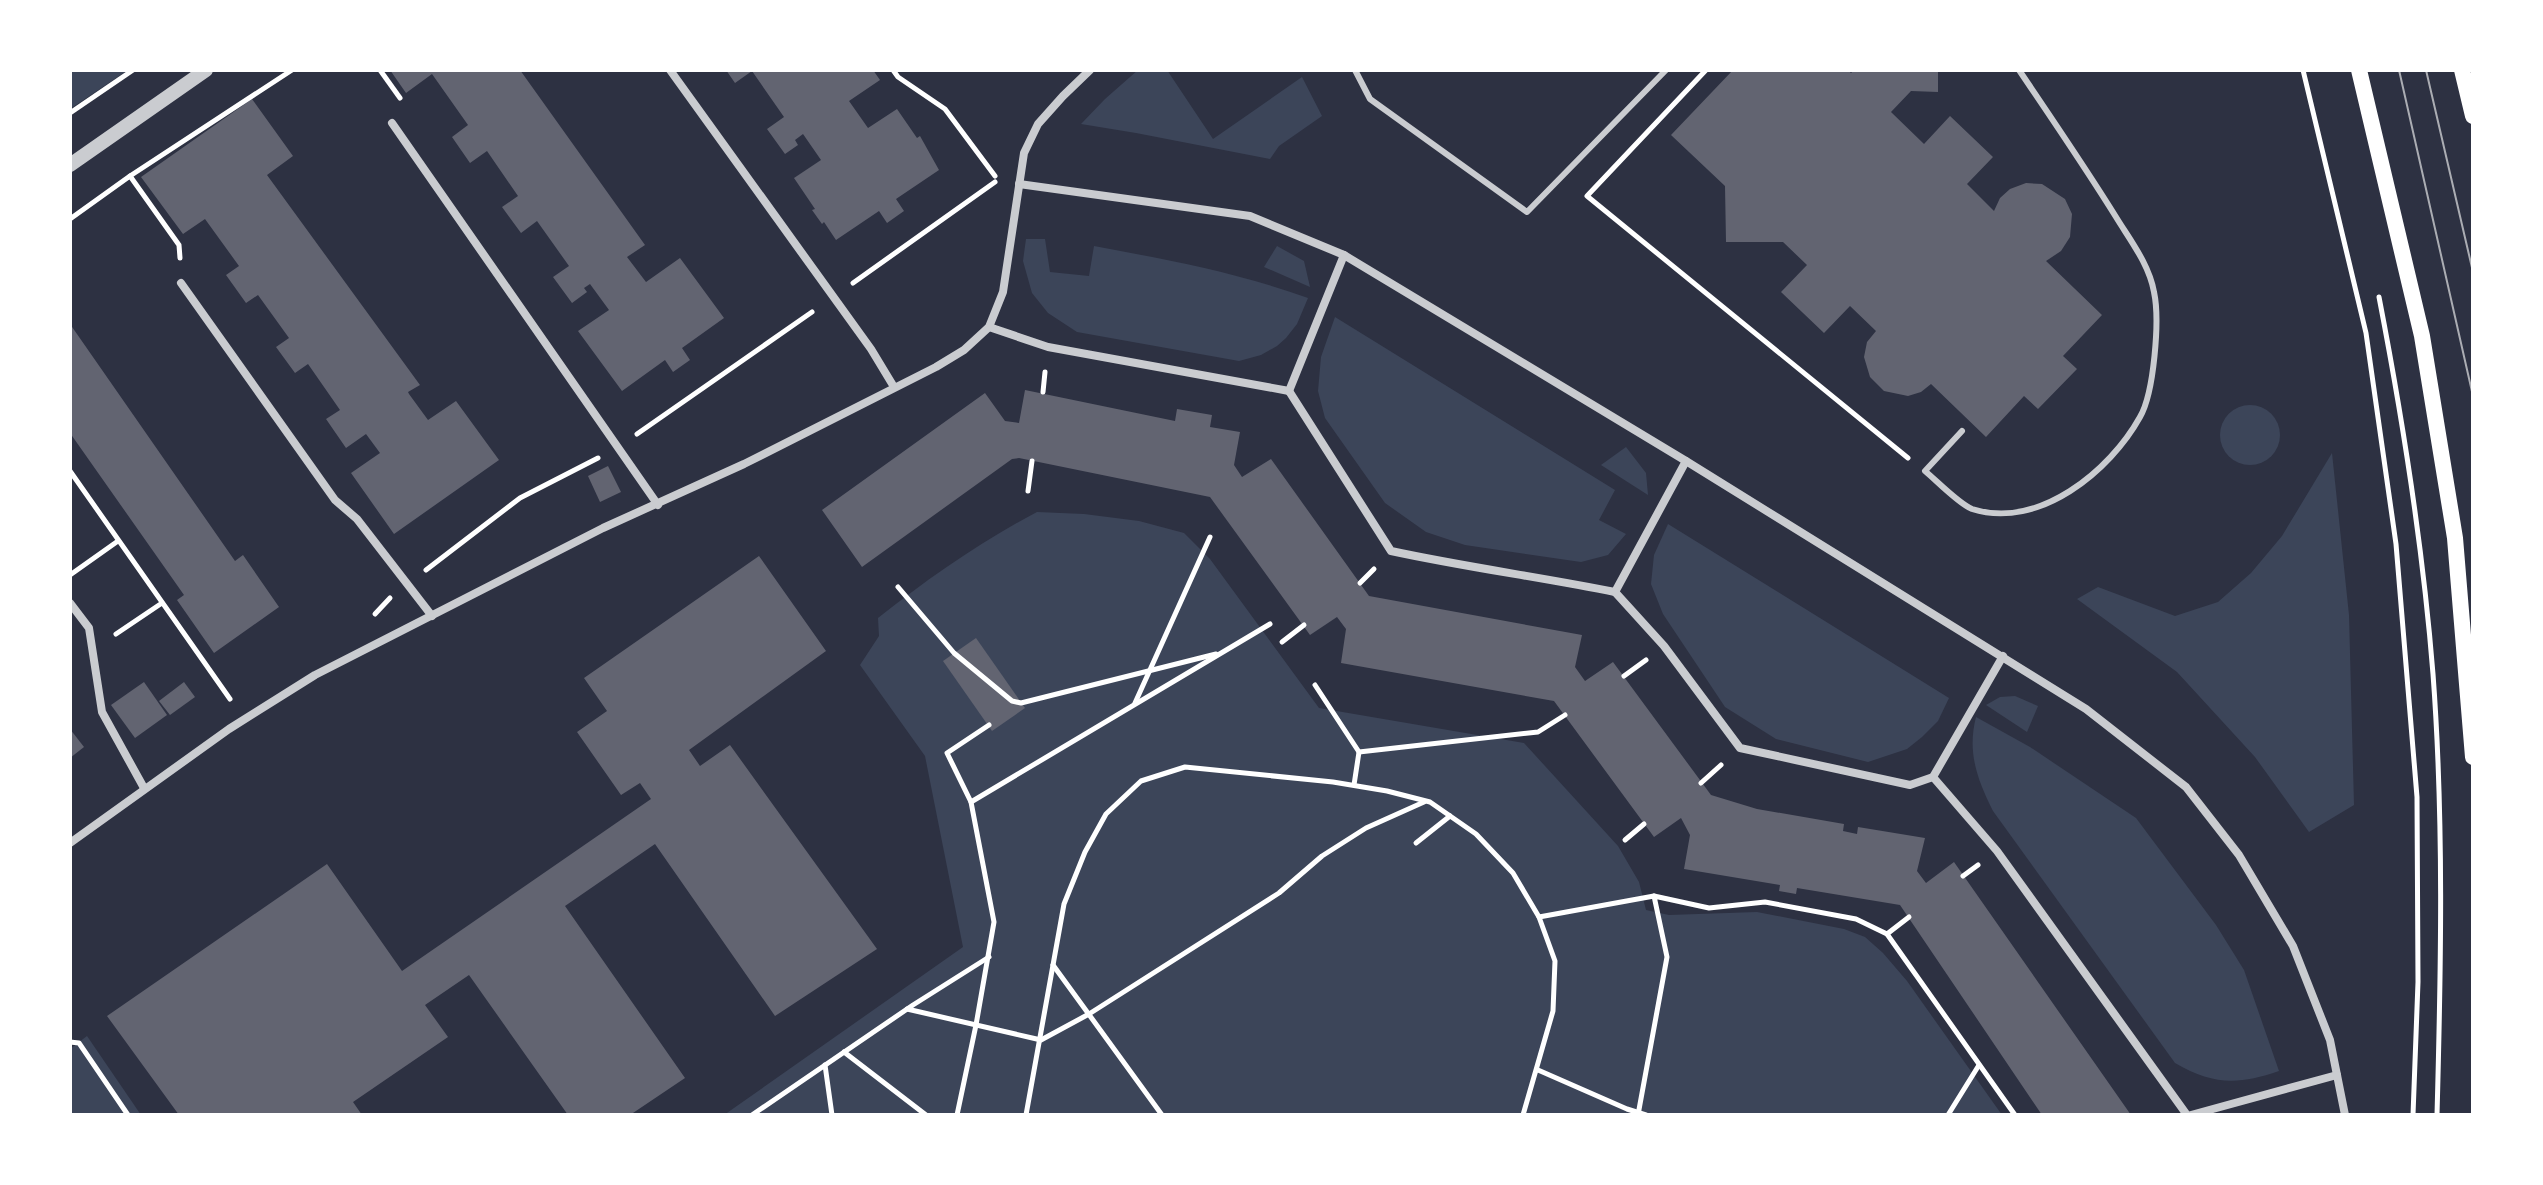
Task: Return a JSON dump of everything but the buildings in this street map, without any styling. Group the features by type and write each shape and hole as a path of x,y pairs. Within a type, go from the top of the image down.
{"main road":[{"path":"2359,70 2425,352 2455,538 2473,757"},
{"path":"2462,70 2473,116"}],"street":[{"path":"70,165 206,70"},
{"path":"670,70 871,349 894,387"},
{"path":"70,843 144,788 315,675 603,528 658,505 936,367 964,350 989,327 1003,292 1024,153 1038,124 1090,70"},
{"path":"392,123 658,505"},
{"path":"1019,184 1250,216 1344,255 1686,461 2086,709 2186,787 2239,855 2293,946 2330,1040 2345,1115"},
{"path":"1289,391 1344,255"},
{"path":"181,283 335,500 357,519 432,616"},
{"path":"989,327 1048,347 1289,391 1391,551 1615,592 1664,646 1740,748 1910,785 1933,777 2003,656"},
{"path":"1615,592 1686,461"},
{"path":"70,603 89,628 102,712 144,788"},
{"path":"1933,777 1997,851 2189,1115 2337,1075"}],"lane":[{"path":"1355,70 1370,99 1527,212 1666,70"},
{"path":"1962,431 1925,471 1970,508 2011,514 2065,496 2109,462 2142,415 2157,343 2154,292 2145,264 2088,171 2019,70"}],"path":[{"path":"70,113 133,70"},
{"path":"70,219 292,70"},
{"path":"419,575 520,498 618,448 998,180 945,109 898,77 893,70"},
{"path":"1706,70 1587,196 1925,471"},
{"path":"2303,70 2366,333 2396,544 2417,797 2418,982 2413,1115"},
{"path":"130,176 179,245 181,283"},
{"path":"2378,293 2418,537 2433,674 2441,923 2437,1115"},
{"path":"1028,491 1032,461"},
{"path":"70,471 245,719"},
{"path":"1135,703 1210,537"},
{"path":"70,575 118,541"},
{"path":"898,587 954,653 1012,701 1021,703 1151,668 1221,653"},
{"path":"92,651 162,603"},
{"path":"971,802 1270,624"},
{"path":"1282,642 1304,625"},
{"path":"1315,685 1359,752 1354,785"},
{"path":"1359,752 1538,732 1565,715"},
{"path":"957,1115 994,922 971,802 947,753 989,725"},
{"path":"1026,1115 1064,904 1085,852 1106,814 1141,781 1185,767 1354,785 1425,801 1476,834 1513,873 1539,917 1555,961 1553,1011 1523,1115"},
{"path":"907,1009 1041,1040 1089,1014 1279,893 1322,856 1366,828 1425,801"},
{"path":"1416,843 1450,816"},
{"path":"1625,840 1644,824"},
{"path":"1539,917 1654,896 1709,908 1765,902 1856,919 1887,934 2015,1115"},
{"path":"1538,1070 1642,1114 1667,957 1654,896"},
{"path":"1887,934 1909,917"},
{"path":"752,1115 989,957"},
{"path":"1053,965 1162,1115"},
{"path":"70,1042 79,1043 128,1115"},
{"path":"844,1052 926,1115"},
{"path":"825,1065 832,1115"},
{"path":"1948,1115 1979,1065"}],"shaded area":[{"path":"70,70 128,70 70,109"},
{"path":"1138,70 1167,70 1213,139 1302,77 1322,116 1279,146 1270,159 1081,124"},
{"path":"1026,239 1045,239 1050,272 1089,276 1094,246 1228,274 1308,298 1297,324 1286,338 1261,355 1239,361 1077,332 1048,313 1032,293 1023,261"},
{"path":"1277,246 1304,261 1310,287 1264,267"},
{"path":"1335,317 1615,490 1599,520 1626,534 1608,555 1581,562 1465,545 1426,532 1385,503 1325,418 1318,391 1321,357"},
{"path":"2250,405 2261,407 2271,414 2278,424 2278,446 2271,456 2261,463 2250,465 2239,463 2229,456 2222,446 2220,435 2222,424 2229,414 2239,407"},
{"path":"1626,447 1646,473 1648,495 1601,465"},
{"path":"2332,453 2349,615 2354,805 2309,832 2255,757 2177,672 2077,599 2098,587 2175,616 2218,602 2251,573 2282,536"},
{"path":"1037,512 1139,521 1184,533 1210,559 1319,708 1524,743 1618,846 1639,882 1646,910 1669,915 1757,912 1844,929 1865,937 1907,981 2002,1115 724,1115 963,947 925,756 860,665 879,636 878,618 955,561"},
{"path":"1668,524 1949,698 1938,721 1907,749 1868,762 1776,739 1725,707 1663,614 1651,584 1654,555"},
{"path":"2015,696 2038,706 2027,732 1986,705 2000,697"},
{"path":"1976,717 2030,747 2136,818 2216,925 2244,970 2279,1071 2251,1079 2226,1080 2202,1076 2175,1063 1993,811 1982,788 1973,754"},
{"path":"87,1036 141,1115 70,1115 70,1049"}],"tram line":[{"path":"2399,70 2473,396"},
{"path":"2426,70 2473,272"}]}
